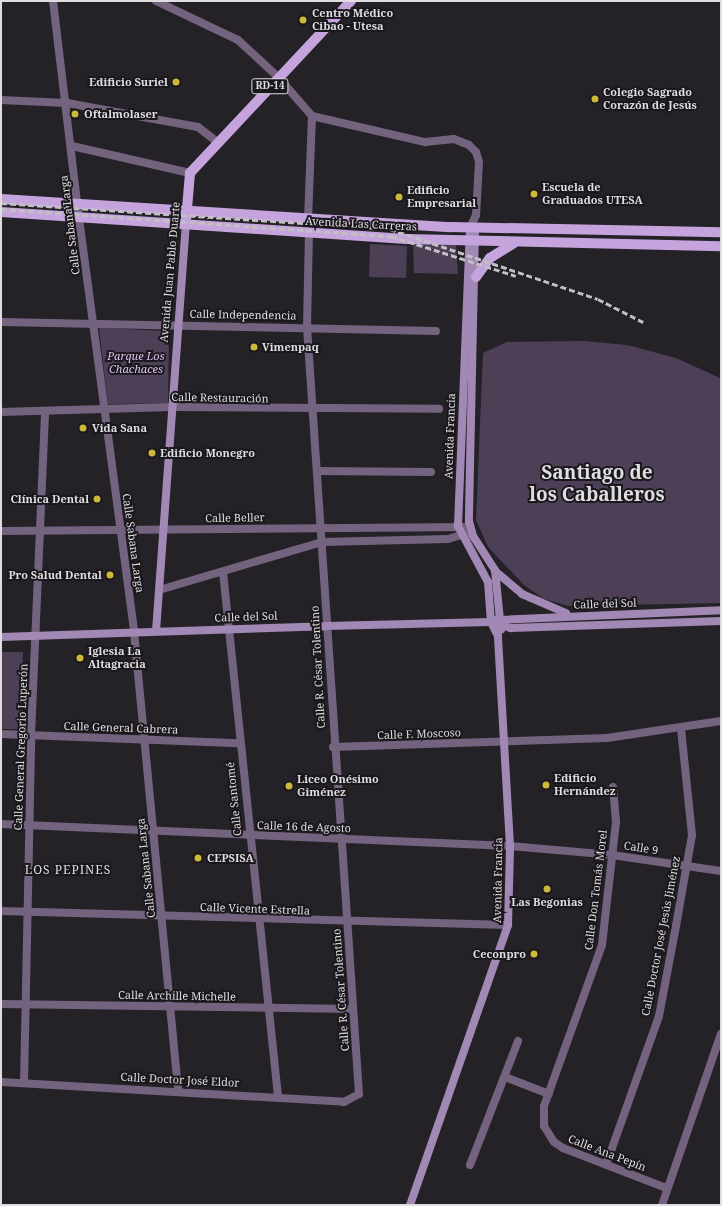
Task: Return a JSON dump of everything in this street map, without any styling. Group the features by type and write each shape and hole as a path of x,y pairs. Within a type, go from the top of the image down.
{"main road":[{"name":"RD-14","path":"190,173 217,142 350,1"},
{"name":"Avenida Juan Pablo Duarte","path":"156,632 171,408 190,173"},
{"name":"Avenida Las Carreras","path":"1,199 187,213 473,228 721,232"},
{"name":"Avenida Las Carreras","path":"1,212 186,226 471,241 721,246"},
{"name":"Avenida Francia","path":"473,228 471,241 458,526 462,537 488,582 491,622 498,636"},
{"name":"Avenida Francia","path":"410,1205 508,925 510,846 498,636 502,622 495,570 470,529 476,277 471,241"},
{"path":"476,277 490,258 516,243"},
{"path":"495,570 532,600 575,616"},
{"name":"Calle del Sol","path":"502,622 575,616 721,610"},
{"name":"Calle del Sol","path":"1,637 491,622 721,621"}],"street":[{"name":"Calle Sabana Larga","path":"53,1 67,103 79,218 103,411 121,530 134,632 172,1007 178,1090"},
{"path":"156,1 238,40 278,77 312,116 425,142 454,139 469,145 476,152 479,162 476,215 473,228"},
{"path":"1,100 67,103 198,127 217,142"},
{"path":"308,220 312,116"},
{"path":"72,146 190,173"},
{"name":"Calle R. César Tolentino","path":"309,233 307,327 318,471 333,747 360,1088 356,1099"},
{"name":"Calle Independencia","path":"1,322 307,327 436,331"},
{"name":"Calle Restauración","path":"1,412 103,411 171,408 314,411 439,409"},
{"name":"Calle General Gregorio Luperón","path":"24,1083 31,736 45,411"},
{"path":"318,471 431,472"},
{"name":"Calle Beller","path":"1,531 162,531 458,526 470,529"},
{"path":"159,590 322,542 462,537 470,529"},
{"name":"Calle Santomé","path":"224,572 248,836 259,920 278,1096"},
{"name":"Calle F. Moscoso","path":"333,747 606,738 721,721"},
{"name":"Calle Doctor José Jesús Jiménez","path":"606,1165 659,1016 686,866 691,814 681,728"},
{"name":"Calle General Cabrera","path":"1,734 144,741 239,743"},
{"name":"Calle Don Tomás Morel","path":"544,1106 602,945 616,822 613,787"},
{"name":"Calle 16 de Agosto","path":"1,824 248,836 510,846"},
{"name":"Calle 9","path":"510,846 612,855 721,871"},
{"name":"Calle Vicente Estrella","path":"1,911 347,923 508,925"},
{"name":"Calle Archille Michelle","path":"1,1004 353,1009"},
{"path":"662,1205 666,1188 721,1034"},
{"path":"470,1165 518,1042"},
{"path":"505,1077 549,1094"},
{"name":"Calle Doctor José Eldor","path":"1,1082 178,1090 278,1096 344,1102 356,1099"},
{"name":"Calle Ana Pepín","path":"544,1106 544,1126 554,1142 606,1165 666,1188"}],"green space":[{"path":"370,244 407,246 406,278 369,277"},
{"path":"413,244 456,245 458,274 414,273"},
{"name":"Parque Los Chachaces","path":"99,328 169,331 168,403 108,404"},
{"path":"583,341 627,345 676,358 720,378 721,603 569,606 544,599 524,585 488,547 476,520 483,353 507,342"},
{"path":"1,652 23,652 21,729 1,729"}],"railway":[{"path":"1,203 390,229 598,299 643,322"},
{"path":"1,209 391,236 516,276"}],"place":[{"name":"Centro Médico Cibao - Utesa","path":"303,20"},
{"name":"Edificio Suriel","path":"176,82"},
{"name":"Colegio Sagrado Corazón de Jesús","path":"595,99"},
{"name":"Oftalmolaser","path":"75,114"},
{"name":"Escuela de Graduados UTESA","path":"534,194"},
{"name":"Edificio Empresarial","path":"399,197"},
{"name":"Vimenpaq","path":"254,347"},
{"name":"Vida Sana","path":"83,428"},
{"name":"Edificio Monegro","path":"152,453"},
{"name":"Clínica Dental","path":"97,499"},
{"name":"Pro Salud Dental","path":"110,575"},
{"name":"Iglesia La Altagracia","path":"80,658"},
{"name":"Edificio Hernández","path":"546,785"},
{"name":"Liceo Onésimo Giménez","path":"289,786"},
{"name":"CEPSISA","path":"198,858"},
{"name":"Las Begonias","path":"547,889"},
{"name":"Ceconpro","path":"534,954"}],"district":[{"name":"Santiago de los Caballeros","path":"597,484"},
{"name":"LOS PEPINES","path":"68,870"}]}
